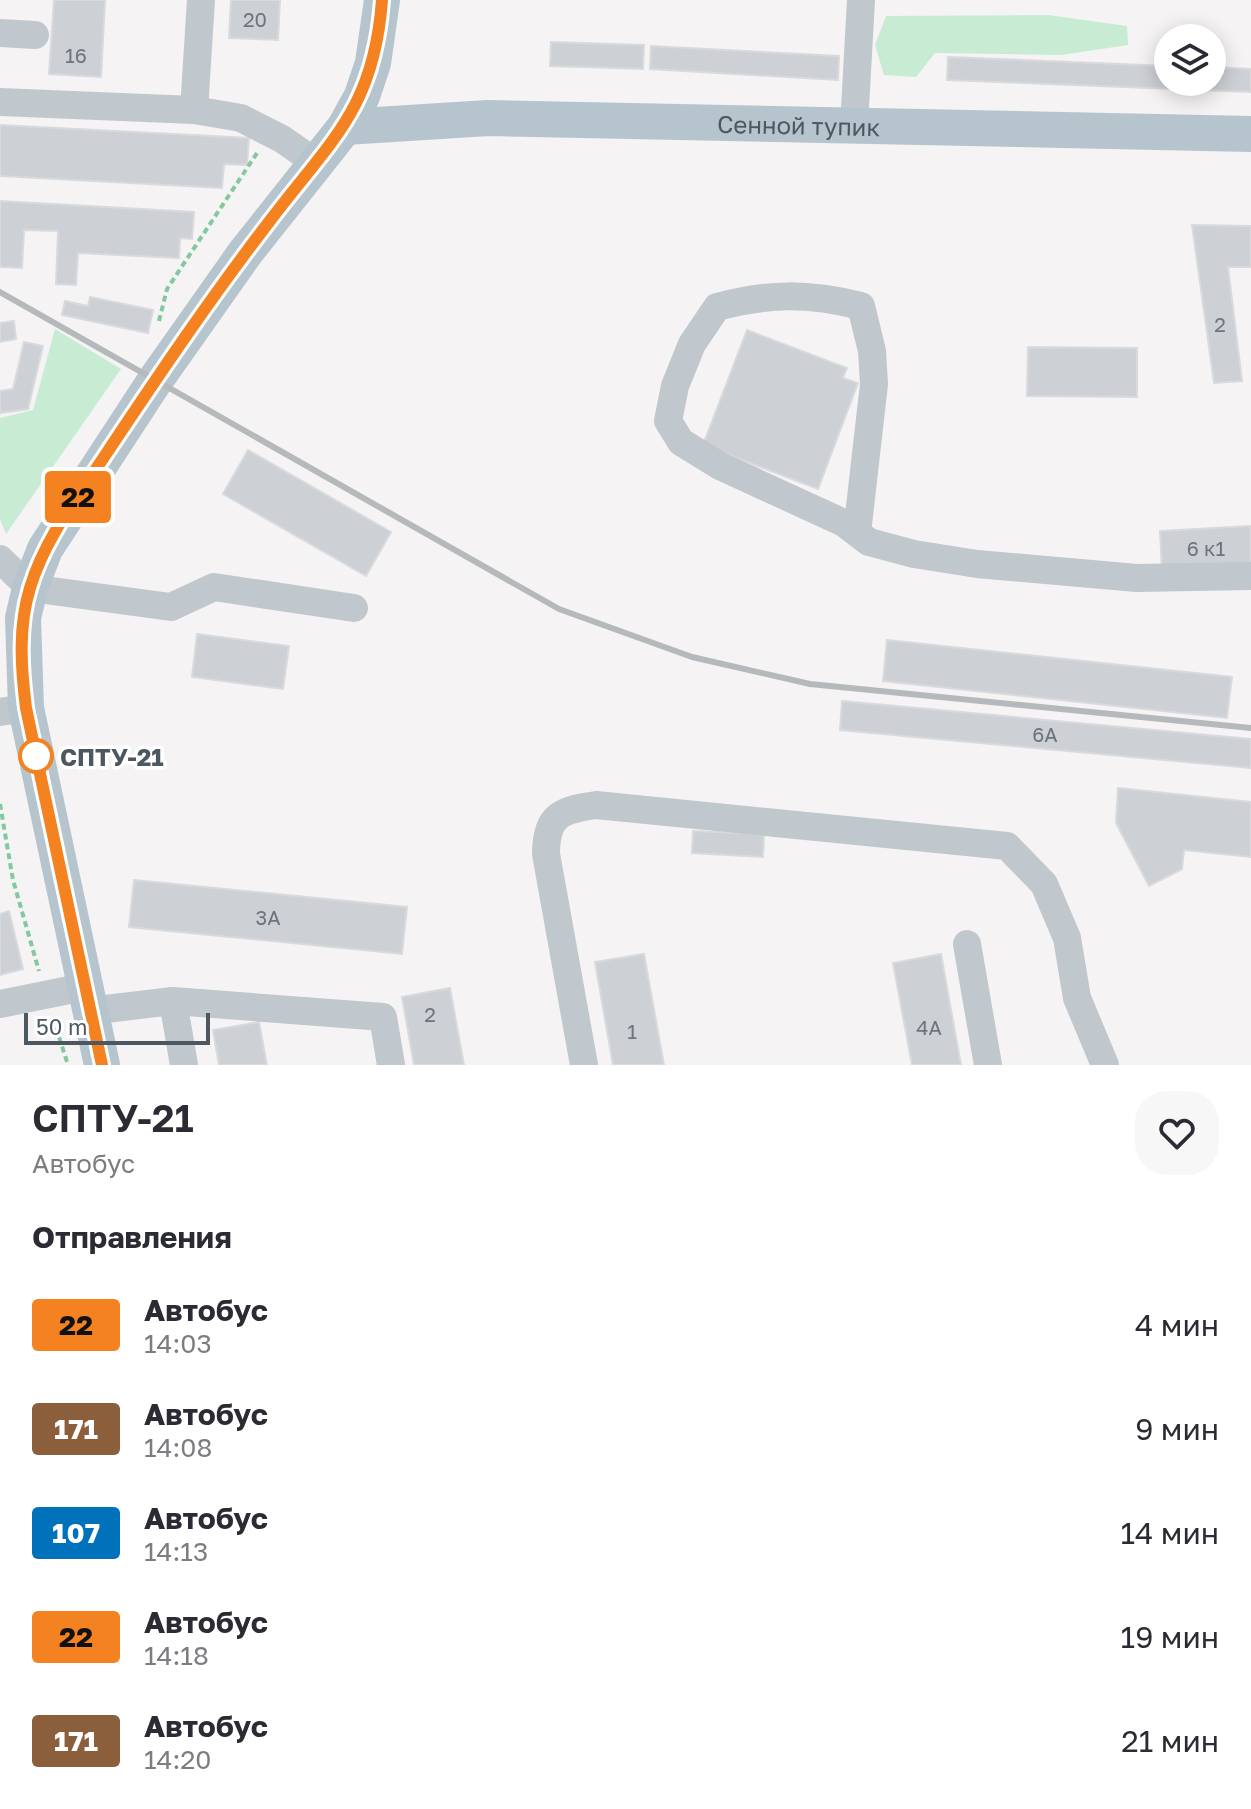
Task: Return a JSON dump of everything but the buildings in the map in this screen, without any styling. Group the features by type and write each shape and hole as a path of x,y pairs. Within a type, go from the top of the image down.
{"main road":[{"path":"102,1065 13,710 22,653 23,618 30,588 45,549 154,382 315,162 345,127 362,96 373,63 382,0"},
{"name":"Сенной тупик","path":"345,127 488,118 1251,134"}],"street":[{"path":"194,110 201,0"},
{"path":"854,126 861,0"},
{"path":"0,33 35,35"},
{"path":"0,102 194,110 241,118 315,162"},
{"path":"857,533 874,384 872,351 861,306 818,295 758,297 717,307 692,344 675,386 668,421 681,442 720,466 844,523 857,533 869,542 914,554 977,564 1137,578 1251,576"},
{"path":"0,559 30,588 171,607 214,587 354,608"},
{"path":"584,1065 546,854 546,835 552,820 572,808 596,805 1007,846 1044,884 1067,938 1077,998 1105,1065"},
{"path":"967,944 988,1065"},
{"path":"0,1004 46,995 383,1017 391,1065"},
{"path":"173,1001 184,1065"}],"path":[{"path":"151,332 159,321 167,289 270,133"},
{"path":"0,804 13,880 68,1065"}],"green space":[{"path":"1048,15 1127,26 1128,45 1061,55 935,53 916,77 884,75 875,45 886,16"},
{"path":"55,329 121,369 6,534 0,519 0,418 33,410"}],"railway":[{"path":"0,292 559,609 692,657 810,684 1251,728"}],"bus line":[{"name":"22","path":"102,1065 26,708 23,618 30,588 45,549 154,382 245,253 345,127 362,96 373,63 382,0"}],"place":[{"name":"СПТУ-21","path":"36,756"}]}
